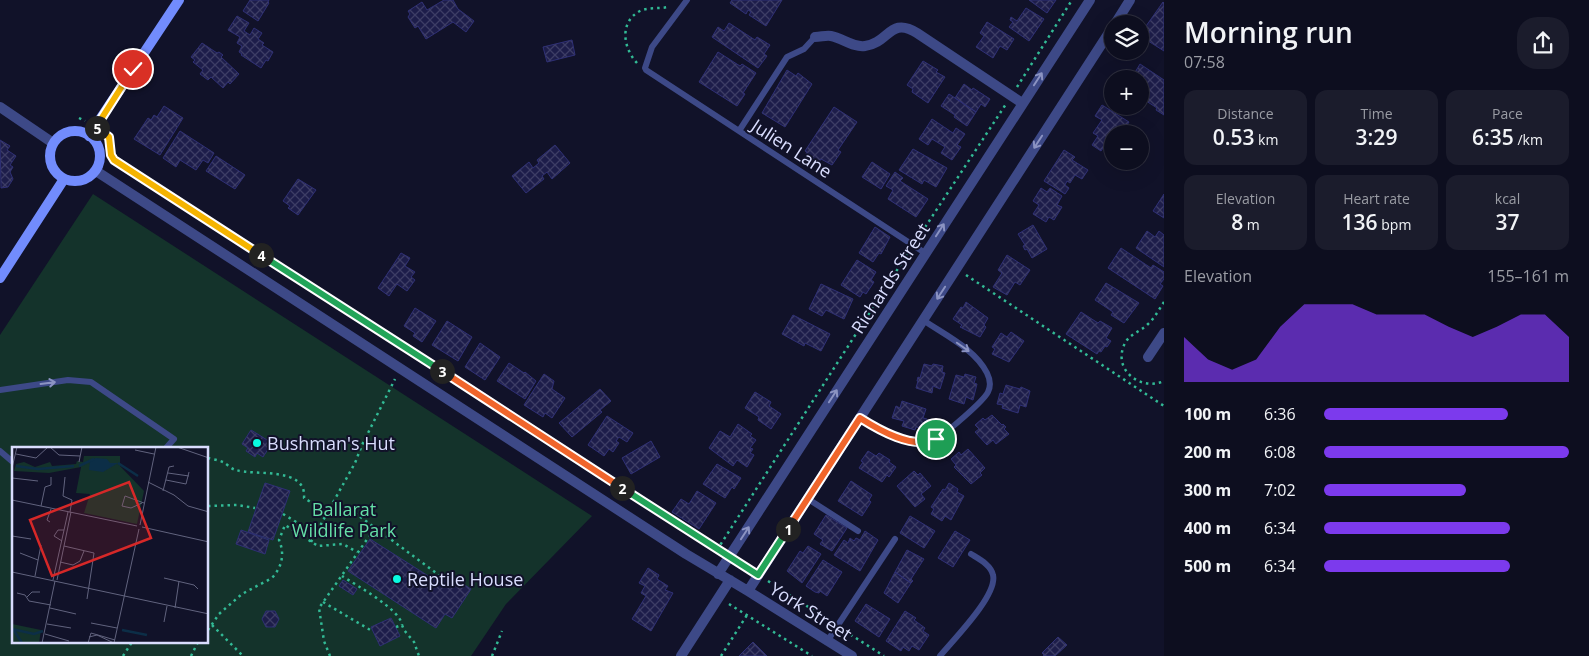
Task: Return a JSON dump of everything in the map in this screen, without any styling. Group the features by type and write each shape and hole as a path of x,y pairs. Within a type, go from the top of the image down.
{"street":[{"path":"93,131 178,0"},
{"name":"Richards Street","path":"718,574 1090,0"},
{"path":"1121,15 1130,0"},
{"path":"816,38 830,36 864,47 876,42 899,26 906,26 1022,103"},
{"path":"748,591 1104,40"},
{"path":"0,107 54,143"},
{"path":"76,131 93,131 99,148 99,164 96,171 85,180 71,181 64,179 54,170 51,163 51,150 54,143 63,134 76,131"},
{"name":"York Street","path":"96,171 718,574 852,656"},
{"path":"0,278 64,179"},
{"path":"1148,357 1164,333"},
{"path":"681,656 730,580"}],"lane":[{"path":"646,68 652,47 688,0"},
{"path":"739,131 787,57 804,49 816,38"},
{"name":"Julien Lane","path":"646,68 925,253"},
{"path":"860,418 882,432 924,443 939,438 986,395 990,386 988,376 974,356 923,320"},
{"path":"0,390 68,380 91,382 174,439 167,447"},
{"path":"0,451 12,461"},
{"path":"808,499 858,531"},
{"path":"828,640 895,539"},
{"path":"940,656 985,601 992,588 994,576 990,568 971,554"}],"path":[{"path":"717,550 1072,0"},
{"path":"646,68 636,62 630,53 625,38 626,26 630,19 641,11 674,6"},
{"path":"79,118 93,131 109,137 111,155 114,160 884,656"},
{"path":"956,268 1164,406"},
{"path":"311,542 386,401 400,369"},
{"path":"209,458 224,462 237,471 282,474 297,482 304,490 304,498 327,512"},
{"path":"209,506 237,505 256,508"},
{"path":"327,512 335,508 355,512 443,578"},
{"path":"283,514 316,534"},
{"path":"209,629 219,614 242,594 275,575 281,562 283,552 279,540 285,526 318,546 343,544 358,552"},
{"path":"330,656 324,641 319,608 376,528"},
{"path":"342,576 395,612 402,620 404,630 414,642 419,656"},
{"path":"718,597 812,656"},
{"path":"323,602 372,631"},
{"path":"721,656 748,615"},
{"path":"212,625 243,656"},
{"path":"396,627 402,625"},
{"path":"492,656 502,631"},
{"path":"123,656 131,644"},
{"path":"191,656 197,644"}],"green space":[{"name":"Ballarat Wildlife Park","path":"93,194 592,516 506,604 471,656 0,656 0,335"}],"building":[{"path":"250,0 269,0 258,21 243,11"},
{"path":"444,0 453,0 458,9 474,21 466,32 453,22 426,39 418,26 415,28 408,17 410,14 408,11 422,2 427,10"},
{"path":"732,0 782,0 766,26 749,15 751,12 748,10 746,14 730,3"},
{"path":"1029,0 1056,0 1047,13"},
{"path":"1163,2 1164,51 1149,42 1149,22"},
{"path":"1026,8 1044,19 1029,41 1009,27 1013,22 1010,20 1011,17 1017,21"},
{"path":"237,16 249,23 244,31 250,35 254,28 262,33 258,39 264,43 262,45 273,52 261,68 241,55 239,52 242,46 237,43 240,37 228,30"},
{"path":"987,22 1014,39 1007,50 1000,46 993,58 976,47 984,36 980,33"},
{"path":"729,23 755,40 757,37 770,45 764,54 767,56 758,68 712,37 718,27 724,31"},
{"path":"572,40 575,55 547,62 543,47"},
{"path":"202,43 223,55 221,57 239,74 230,84 228,82 223,88 211,77 208,80 200,74 203,70 193,62 195,60 191,57"},
{"path":"718,52 740,66 742,64 756,73 737,106 699,82"},
{"path":"923,61 938,70 936,72 945,77 928,103 912,92 913,89 907,85"},
{"path":"1140,64 1149,70 1136,70"},
{"path":"787,70 796,76 798,73 812,84 785,127 762,113"},
{"path":"1149,70 1164,80 1164,115 1156,110 1157,108 1149,103"},
{"path":"964,84 990,99 985,107 981,104 976,112 955,98"},
{"path":"949,94 976,112 967,126 941,106"},
{"path":"1102,105 1104,106 1104,115 1118,115 1129,122 1127,125 1104,125 1104,147 1101,151 1092,145 1098,136 1093,133 1102,120 1095,116"},
{"path":"164,106 183,118 160,155 134,139 148,118 151,120 154,115 157,117"},
{"path":"834,107 857,122 838,150 841,152 832,165 821,159 819,162 806,154 807,152 805,151"},
{"path":"932,119 953,133 956,128 965,134 957,145 961,147 952,160 941,153 945,147 932,139 928,145 919,139"},
{"path":"180,131 214,153 208,163 203,160 196,170 180,160 176,167 163,158"},
{"path":"0,140 10,146 7,150 16,156 10,165 13,167 10,172 13,179 8,187 1,188"},
{"path":"555,145 570,163 552,179 547,172 542,176 544,179 526,193 512,176 529,162 533,168 539,163 537,160"},
{"path":"913,149 947,168 936,187 924,180 922,184 899,170"},
{"path":"1064,150 1075,157 1072,160 1088,170 1082,179 1075,175 1070,183 1067,181 1065,185 1069,188 1065,194 1044,181"},
{"path":"216,156 245,175 235,189 206,171"},
{"path":"872,162 890,174 881,189 862,177"},
{"path":"895,172 903,178 900,181 928,199 916,217 888,199 893,190 886,186"},
{"path":"298,179 316,190 298,215 288,208 290,206 283,201"},
{"path":"1041,188 1047,192 1050,188 1062,196 1057,205 1062,207 1054,220 1049,217 1046,222 1033,214 1039,205 1033,201"},
{"path":"1164,194 1164,218 1153,211"},
{"path":"1033,225 1047,249 1032,258 1027,249 1025,250 1023,246 1025,245 1018,234"},
{"path":"875,227 890,237 881,254 879,253 873,262 859,253"},
{"path":"1147,231 1155,237 1159,231 1164,235 1164,267 1136,248"},
{"path":"1121,248 1151,268 1153,265 1164,272 1164,279 1160,284 1163,286 1155,299 1108,268"},
{"path":"401,253 410,258 405,266 415,272 411,277 415,280 407,291 397,284 389,296 378,288"},
{"path":"1007,255 1030,270 1020,285 1015,282 1007,295 993,287 1002,273 998,270"},
{"path":"857,260 876,272 871,280 874,282 866,294 863,292 860,297 841,285"},
{"path":"1106,283 1139,303 1124,323 1111,315 1113,312 1095,300"},
{"path":"821,284 853,299 844,319 826,310 822,316 809,309"},
{"path":"966,302 988,318 984,325 986,327 980,337 960,327 962,325 953,319"},
{"path":"415,308 436,321 422,342 413,336 415,333 404,326"},
{"path":"1081,312 1098,323 1100,321 1112,328 1106,338 1111,341 1107,347 1105,346 1097,354 1066,334"},
{"path":"793,315 830,334 821,351 805,343 804,346 782,334"},
{"path":"447,321 472,337 458,361 432,345"},
{"path":"1011,332 1024,341 1009,362 992,354 995,349 992,347 1001,333 1007,337"},
{"path":"480,343 500,357 485,380 465,367"},
{"path":"509,363 536,381 525,399 497,381"},
{"path":"924,364 943,366 942,372 945,373 940,389 933,386 932,393 916,388 918,377 920,378"},
{"path":"544,374 554,381 552,389 565,398 552,418 545,413 543,417 524,405"},
{"path":"965,374 976,377 974,383 977,384 973,400 966,397 964,404 949,399 956,375 964,377"},
{"path":"1006,385 1020,389 1021,387 1030,391 1026,407 1020,405 1018,413 1002,408 1003,405 997,404 1000,393 1003,394"},
{"path":"600,389 611,401 600,410 602,412 572,437 559,423"},
{"path":"755,392 771,402 769,406 781,414 771,429 758,420 759,417 745,408"},
{"path":"902,401 926,409 923,418 927,419 924,430 916,427 915,430 902,426 904,421 892,418 896,406 900,408"},
{"path":"992,415 1006,427 1004,429 1009,434 996,444 993,440 987,445 975,432 979,429 975,425 983,418 985,420"},
{"path":"607,416 633,433 627,442 619,437 616,441 619,443 613,452 609,449 604,456 588,445"},
{"path":"738,424 752,434 750,436 756,440 750,448 753,449 750,453 754,455 747,467 737,460 733,466 709,448 720,431 730,437"},
{"name":"Bushman's Hut","path":"251,430 272,443 263,457 257,453 255,457 246,451 248,448 242,444"},
{"path":"651,441 660,457 631,474 622,458"},
{"path":"968,449 985,468 980,473 982,475 971,484 954,467 956,465 951,459 959,452 961,455"},
{"path":"868,451 876,456 879,453 890,460 889,462 896,467 889,477 887,475 882,482 859,468 863,462 861,461"},
{"path":"717,464 741,478 725,498 703,484"},
{"path":"914,471 918,475 920,473 931,486 921,494 925,499 915,507 897,486"},
{"path":"851,481 872,495 869,500 871,502 862,516 838,501"},
{"path":"265,483 290,491 273,540 248,532"},
{"path":"949,483 958,489 957,492 964,496 951,520 945,516 942,521 931,514 934,509 931,507"},
{"path":"697,491 716,503 699,529 672,512 681,499 689,504"},
{"path":"826,515 847,528 832,551 820,544 823,540 814,534"},
{"path":"910,516 935,531 924,548 900,533"},
{"path":"241,530 269,540 265,554 236,544"},
{"path":"865,531 878,540 860,571 834,555 844,540 848,543 850,538 854,541 856,538 860,540"},
{"path":"955,531 970,540 953,567 938,558"},
{"name":"Reptile House","path":"370,539 441,584 447,574 471,589 452,618 445,614 436,628 348,571"},
{"path":"808,546 821,554 802,583 787,571 800,551 803,553"},
{"path":"907,550 924,559 911,579 913,581 911,583 895,572"},
{"path":"823,560 842,572 827,596 820,591 819,593 815,592 806,586"},
{"path":"648,568 659,575 657,579 668,586 665,590 673,593 651,631 632,619 646,596 641,593 645,586 639,583"},
{"path":"895,572 911,583 898,603 884,593"},
{"path":"343,580 357,589 353,595 339,586"},
{"path":"866,604 890,619 879,637 855,621"},
{"path":"266,611 275,611 279,619 275,627 266,627 262,619"},
{"path":"905,611 916,618 914,620 925,628 923,631 929,635 919,650 912,646 909,651 903,647 901,651 886,641"},
{"path":"391,618 400,636 380,646 371,627"},
{"path":"1058,637 1067,645 1055,656 1043,656 1042,653"},
{"path":"753,642 767,656 739,656"}],"place":[{"name":"Bushman's Hut","path":"257,443"},
{"name":"Reptile House","path":"397,579"}],"route":[{"path":"133,69 96,127 108,135 111,155 114,160 758,575 860,418 882,432 918,443 936,439"}]}
